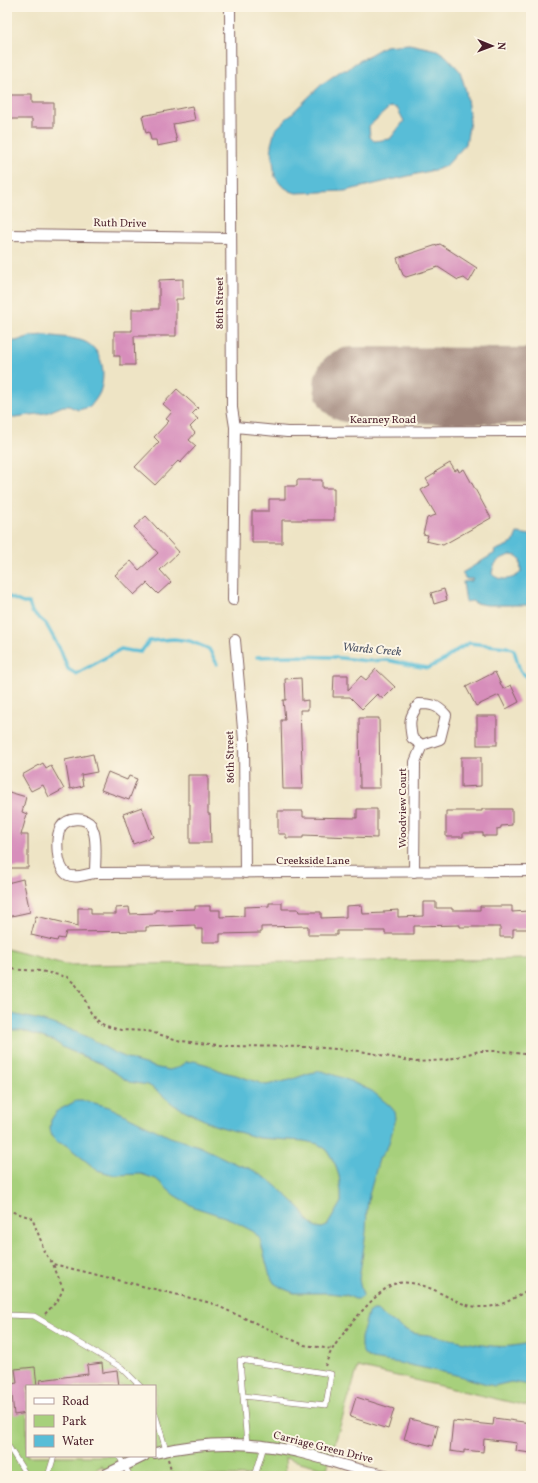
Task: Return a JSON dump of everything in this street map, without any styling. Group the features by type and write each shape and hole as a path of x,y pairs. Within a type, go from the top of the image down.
{"street":[{"name":"86th Street","path":"230,7 232,408 235,427 233,600"},
{"name":"Ruth Drive","path":"10,235 231,238"},
{"name":"Kearney Road","path":"235,427 287,432 531,431"},
{"name":"86th Street","path":"235,640 244,740 245,873"},
{"name":"Woodview Court","path":"414,872 415,762 422,745"},
{"name":"Creekside Lane","path":"95,873 94,835 91,825 85,820 77,819 67,821 62,826 59,834 58,860 61,868 68,875 77,877 95,873 531,872"},
{"name":"Carriage Green Drive","path":"156,1453 166,1450 214,1444 264,1446 297,1452 353,1468 390,1476"},
{"path":"103,1476 142,1457"}],"lane":[{"path":"7,1315 34,1316 40,1319 122,1368 139,1385"},
{"path":"243,1396 326,1405 331,1374 240,1360 247,1445"},
{"path":"156,1416 166,1450"},
{"path":"7,1444 27,1476"},
{"path":"242,1476 256,1473 264,1446"},
{"path":"48,1476 54,1457"},
{"path":"120,1457 130,1476"}],"path":[{"path":"7,969 41,971 67,977 76,985 91,1013 100,1023 121,1030 148,1031 181,1041 228,1046 310,1047 360,1051 416,1062 446,1060 479,1051 500,1051 531,1055"},
{"path":"7,1210 32,1218 44,1252 52,1264 63,1288 58,1300 40,1319"},
{"path":"52,1264 210,1303 304,1345 332,1349"},
{"path":"322,1373 332,1349 346,1330 368,1305 383,1291 394,1285 402,1283 425,1286 460,1304 483,1307 498,1306 531,1288"},
{"path":"166,1450 173,1476"}],"green space":[{"path":"7,949 68,965 531,959 531,1407 358,1367 327,1469 285,1458 286,1476 107,1476 102,1466 85,1476 7,1476"}],"water":[{"path":"409,44 437,50 446,56 460,71 466,91 470,121 466,144 446,166 345,191 296,193 281,185 275,177 271,145 275,130 322,84 342,70 347,70 354,64 385,46","holes":["390,107 397,108 404,121 390,139 374,141 370,137 369,126"]},
{"path":"45,335 80,340 93,348 98,354 103,368 100,392 90,407 78,410 69,406 63,406 46,413 7,418 7,341 16,341 31,336"},
{"path":"517,533 531,535 531,605 487,605 472,601 466,602 463,582 471,581 473,579 466,579 462,573 495,553 494,551 513,543","holes":["511,555 517,556 520,559 521,572 518,575 511,578 502,579 495,577 492,574 494,566 500,559"]},
{"path":"7,1013 40,1020 69,1029 89,1038 113,1052 134,1061 158,1068 169,1070 177,1068 186,1062 194,1061 208,1065 223,1072 266,1085 322,1071 343,1078 372,1091 390,1106 395,1112 396,1118 388,1146 379,1159 369,1195 366,1232 359,1279 363,1296 360,1299 355,1299 346,1295 329,1293 294,1293 282,1288 274,1283 269,1273 260,1239 254,1232 228,1218 194,1207 174,1195 156,1179 141,1174 114,1175 97,1170 66,1145 57,1142 52,1137 50,1129 51,1120 57,1111 76,1101 87,1101 109,1107 170,1137 199,1146 236,1164 251,1169 270,1181 286,1195 302,1210 308,1221 316,1227 322,1228 327,1226 341,1202 339,1176 335,1164 327,1150 318,1144 304,1141 259,1138 214,1125 174,1105 148,1085 129,1082 102,1064 64,1048 54,1041 21,1030 7,1030"},
{"path":"372,1310 377,1310 379,1313 399,1326 416,1334 431,1335 470,1343 495,1346 519,1345 531,1342 531,1385 511,1382 494,1386 452,1374 405,1364 371,1359 364,1354 361,1347 361,1338 368,1313"}],"building":[{"path":"9,95 31,95 31,103 54,103 54,127 32,127 32,119 7,119"},
{"path":"192,106 195,120 173,124 177,142 157,146 156,140 151,140 149,132 146,133 142,116"},
{"path":"440,244 477,268 469,282 464,278 458,280 438,267 406,277 403,275 397,258"},
{"path":"183,279 183,299 176,299 176,336 134,336 135,365 120,365 120,356 114,356 114,331 132,331 132,309 159,309 159,280"},
{"path":"177,389 198,408 192,414 198,419 190,427 195,433 189,440 196,446 180,463 178,461 155,485 135,467 159,442 154,437 169,421 166,419 172,412 163,404"},
{"path":"450,463 455,471 458,469 459,472 464,469 491,518 443,545 426,541 428,535 423,534 427,518 436,515 421,490 430,485 426,479"},
{"path":"297,480 322,480 322,488 334,488 334,520 282,520 282,543 252,543 252,511 269,511 269,499 285,499 285,486 297,486"},
{"path":"146,516 179,552 160,570 171,582 158,594 147,583 134,595 115,575 131,561 139,570 158,553 134,527"},
{"path":"444,589 447,600 434,604 431,593"},
{"path":"376,669 395,687 383,699 377,694 362,709 350,697 333,697 334,675 348,675 348,690 361,676 366,680"},
{"path":"495,672 503,689 511,685 519,702 506,709 499,695 476,706 466,687"},
{"path":"301,678 302,701 308,700 308,710 300,710 303,789 283,789 281,720 285,720 283,700 286,700 285,679"},
{"path":"477,716 497,716 497,745 477,745"},
{"path":"359,718 379,718 380,788 360,788"},
{"path":"93,754 97,772 81,775 83,786 70,789 65,760"},
{"path":"461,757 481,757 481,786 461,787"},
{"path":"43,763 46,769 51,766 64,789 49,797 43,785 31,791 22,775"},
{"path":"108,772 127,780 129,776 137,779 129,800 101,790"},
{"path":"188,775 208,775 208,814 210,814 211,843 190,843"},
{"path":"9,792 26,797 22,812 27,814 21,835 28,835 28,868 8,868 7,801"},
{"path":"142,807 153,837 133,844 123,814"},
{"path":"357,809 377,809 377,838 303,835 303,838 286,838 286,834 278,834 278,811 303,811 303,817 357,818"},
{"path":"482,809 512,809 512,825 501,826 501,828 497,829 497,836 483,836 483,833 463,833 463,837 446,837 446,811 482,811"},
{"path":"23,879 30,912 7,917 7,883"},
{"path":"423,902 436,902 436,908 452,908 452,910 480,910 480,906 512,906 512,912 529,911 529,929 513,929 513,937 500,937 500,927 460,927 460,925 414,926 414,934 385,934 385,931 337,931 337,935 308,935 308,926 261,927 261,933 220,934 220,942 202,942 202,929 195,929 195,925 146,927 146,931 66,932 64,939 58,938 57,941 31,935 36,916 78,926 78,908 91,908 91,914 116,914 116,908 129,907 130,914 155,913 155,910 195,909 195,906 210,906 210,910 220,910 220,917 244,916 244,907 269,906 269,903 282,903 282,909 298,909 299,912 321,912 321,918 346,917 346,906 362,905 363,914 384,913 384,911 398,910 398,917 423,916"},
{"path":"102,1363 103,1373 117,1371 119,1385 41,1385 40,1380 88,1374 87,1365"},
{"path":"35,1367 37,1385 26,1385 26,1413 14,1415 11,1384 17,1383 15,1369"},
{"path":"356,1397 394,1409 388,1429 350,1417"},
{"path":"494,1418 531,1423 531,1453 516,1451 517,1443 484,1439 483,1452 464,1450 464,1453 450,1451 453,1421 493,1425"},
{"path":"410,1419 438,1426 433,1446 404,1439"}],"waterway":[{"name":"Wards Creek","path":"7,596 23,603 29,603 32,612 46,624 61,651 68,669 76,674 121,649 141,652 149,641 174,639 190,641 209,649 217,664"},
{"name":"Wards Creek","path":"257,657 333,657 367,661 387,660 428,668 444,660 469,643 507,647 514,650 520,671 531,680"}],"runway":[{"path":"352,385 531,386"}]}
